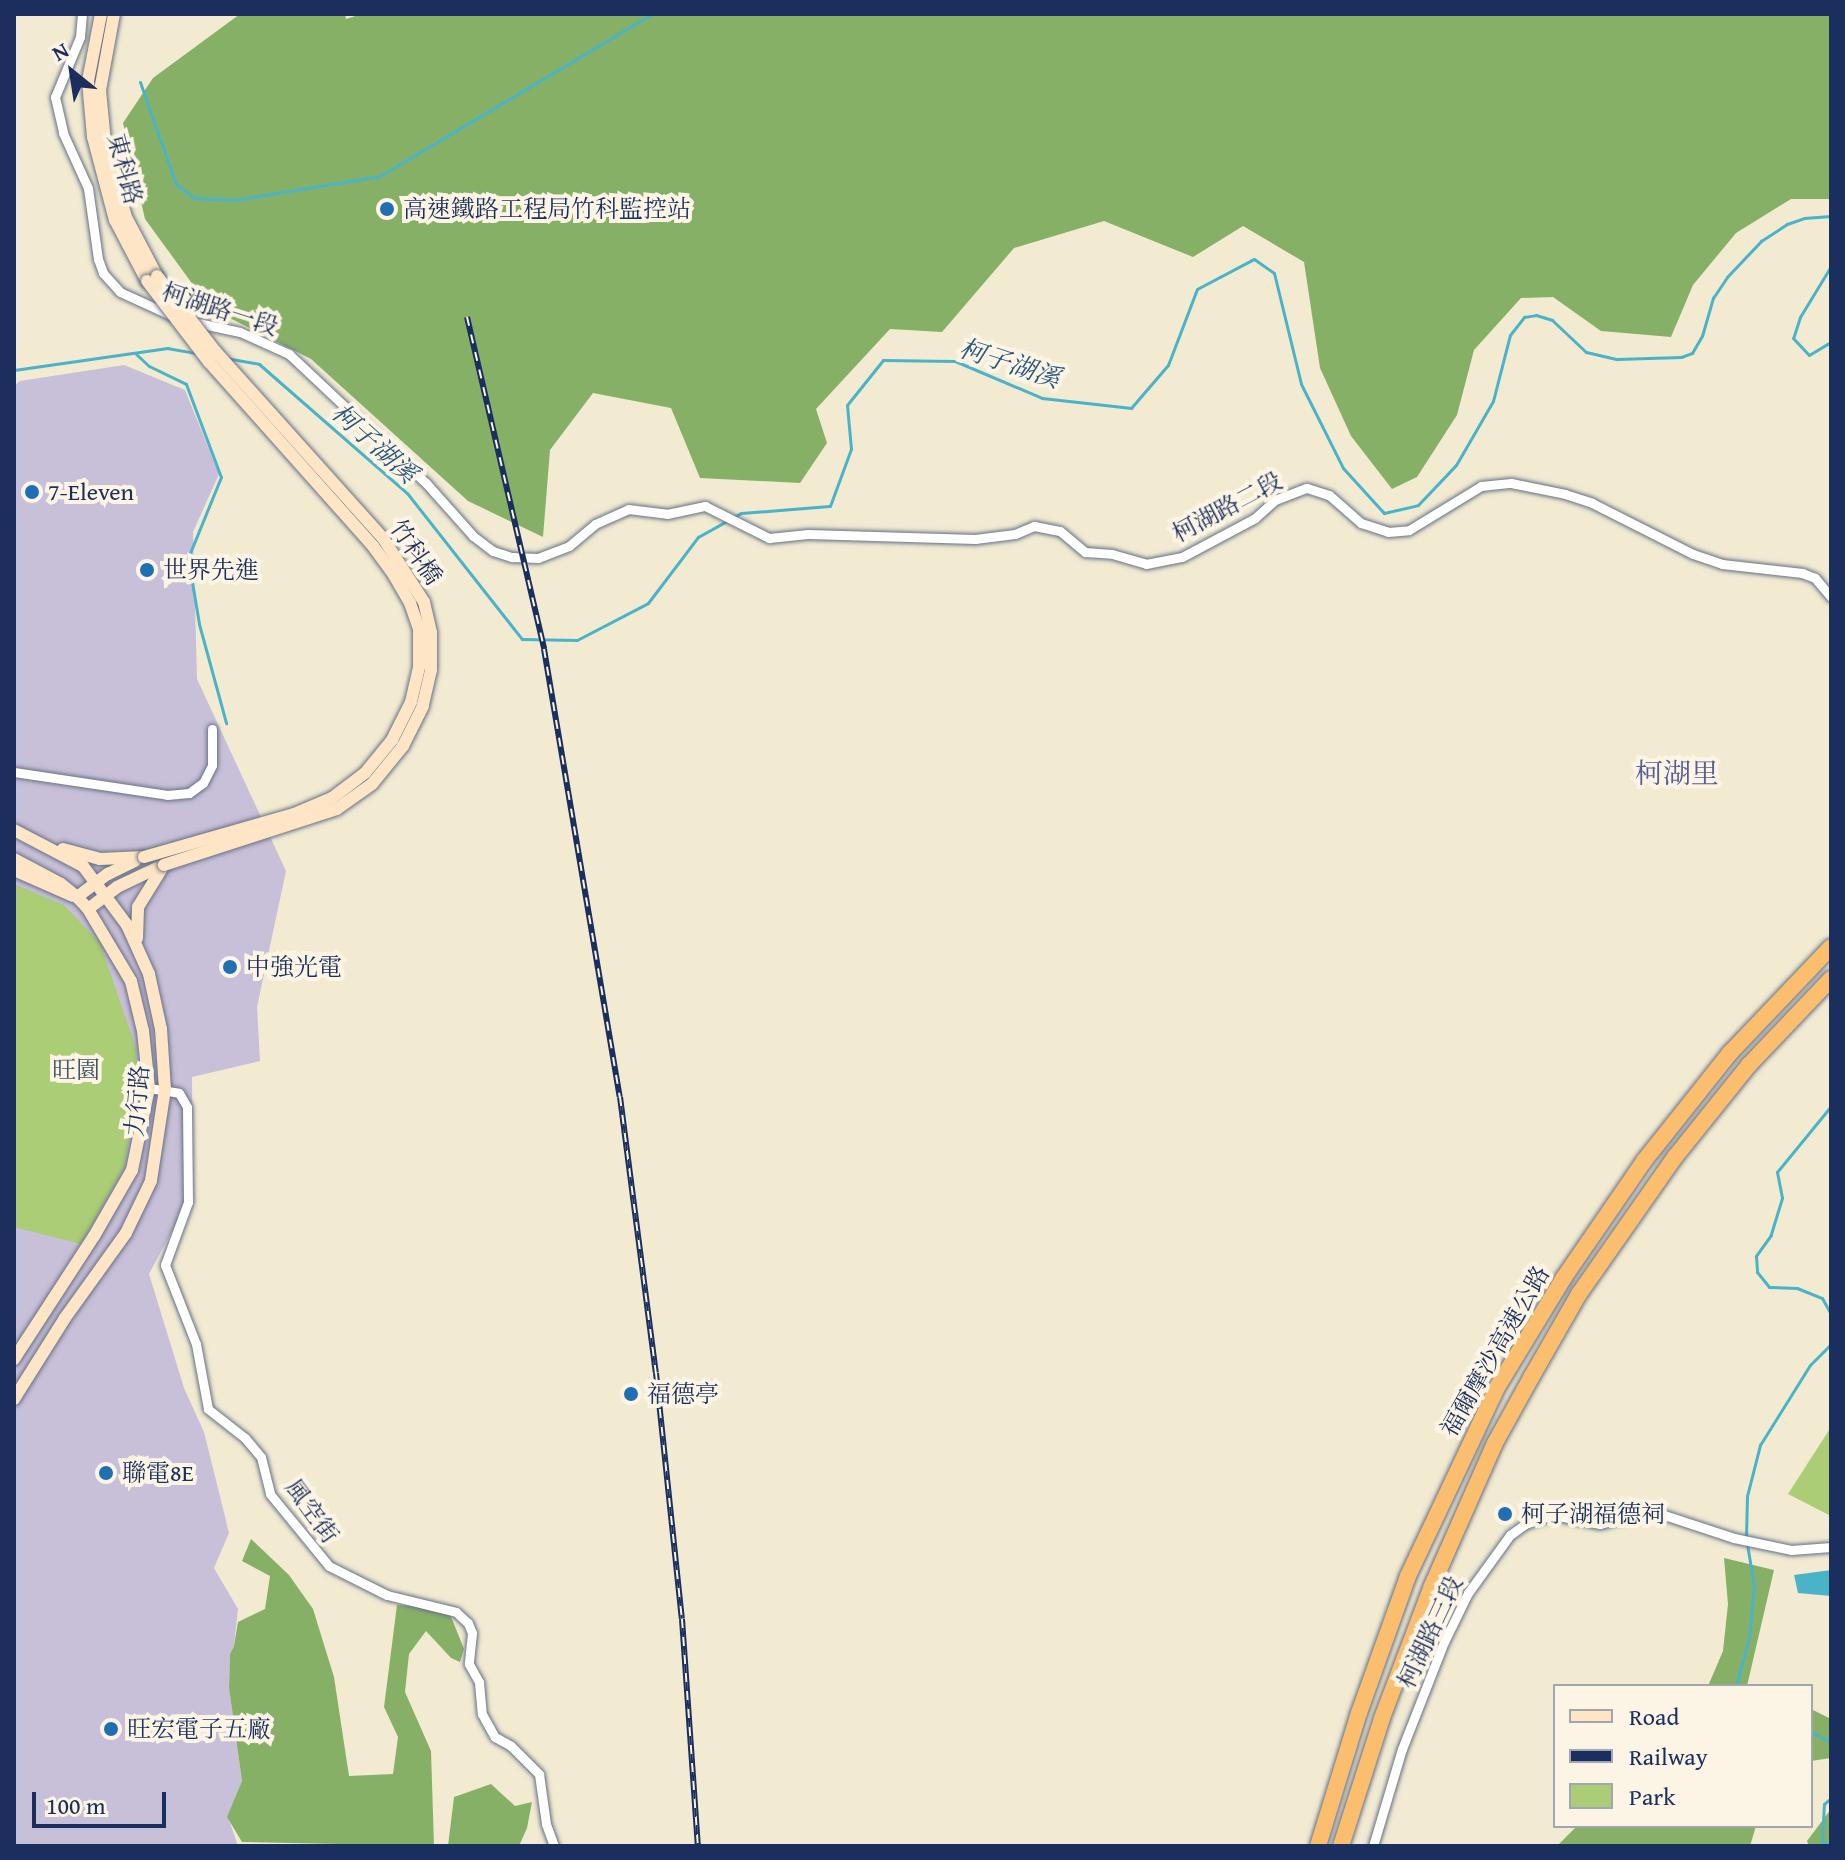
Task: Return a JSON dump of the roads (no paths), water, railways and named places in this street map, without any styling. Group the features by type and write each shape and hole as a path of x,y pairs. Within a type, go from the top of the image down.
{"highway":[{"name":"福爾摩沙高速公路","path":"1318,1846 1359,1713 1408,1576 1498,1386 1563,1279 1644,1161 1730,1053 1831,947"},
{"name":"福爾摩沙高速公路","path":"1341,1846 1382,1718 1431,1588 1495,1443 1532,1376 1579,1294 1675,1157 1749,1065 1831,979"}],"street":[{"name":"柯湖路一段","path":"82,14 80,37 55,97 63,133 88,188 98,259 103,273 120,292 148,307 189,322 240,332 289,354 426,483 473,536 493,551 512,557 538,558 569,546 595,524 628,509 667,514 705,506"},
{"name":"東科路","path":"101,14 88,81 93,137 115,220 152,279"},
{"name":"東科路","path":"114,14 100,90 105,142 126,217 152,279"},
{"name":"竹科橋","path":"144,857 294,814 332,798 365,773 392,740 411,702 419,667 419,629 410,603 394,575 373,546 174,320 152,279"},
{"name":"竹科橋","path":"152,279 383,538 424,602 431,633 431,670 423,706 403,746 372,784 337,809 164,865"},
{"name":"柯湖路二段","path":"705,506 769,538 808,534 975,539 1015,534 1034,526 1060,531 1085,552 1112,554 1146,564 1182,557 1255,518 1275,500 1307,488 1329,495 1361,523 1388,532 1409,530 1481,486 1511,483 1551,490 1592,503 1643,530 1722,564 1815,578 1831,597"},
{"path":"14,772 167,795 189,793 203,783 212,765 212,729"},
{"path":"16,831 100,859 144,857"},
{"name":"力行路","path":"14,1399 65,1318 126,1233 151,1181 165,1089 161,1029 142,956 107,895 83,866 16,831"},
{"path":"77,897 97,882 144,857"},
{"name":"力行路","path":"14,859 61,884 77,897 88,909 131,981 143,1031 149,1088 132,1170 94,1236 14,1359"},
{"path":"88,909 107,895 164,865"},
{"path":"142,956 137,936 138,907 164,865"},
{"name":"力行路","path":"14,870 61,894 77,897"},
{"path":"149,1088 165,1089"},
{"name":"風空街","path":"165,1089 179,1093 187,1107 188,1202 165,1265 173,1294 196,1344 208,1409 245,1438 261,1457 270,1494 329,1566 387,1595 456,1612 468,1623 472,1633 469,1664 479,1682 482,1714 495,1737 511,1746 539,1774 546,1824 554,1846"},
{"name":"柯湖路三段","path":"1373,1846 1402,1749 1439,1654 1468,1593 1510,1535 1540,1517 1563,1517 1593,1525 1652,1511 1734,1538 1791,1550 1831,1547"}],"water":[{"path":"1831,1570 1831,1596 1798,1593 1794,1575"}],"waterway":[{"path":"140,82 176,184 194,198 234,200 380,176 652,14"},
{"name":"柯子湖溪","path":"226,358 259,364 407,493 522,639 577,640 648,603 698,537 741,513 830,506 851,449 847,405 883,360 955,361 1042,398 1131,408 1168,365 1197,289 1254,259 1274,273 1301,384 1343,468 1384,513 1418,505 1456,465 1493,401 1510,335 1524,317 1536,315 1552,320 1586,352 1617,359 1681,357 1692,353 1702,336 1713,298 1727,277 1761,241 1787,224 1804,218 1831,216"},
{"name":"柯子湖溪","path":"1831,266 1800,317 1793,338 1809,355 1831,342"},
{"name":"柯子湖溪","path":"14,370 167,348 195,353"},
{"path":"136,354 149,366 186,384 221,477 188,558 199,624 226,723"},
{"name":"柯子湖溪","path":"1831,1106 1777,1172 1782,1198 1771,1235 1756,1256 1757,1272 1769,1287 1797,1288 1822,1298 1831,1314"},
{"name":"柯子湖溪","path":"1746,1537 1747,1496 1760,1445 1810,1365 1831,1344"},
{"name":"柯子湖溪","path":"1737,1684 1749,1637 1754,1586 1747,1544"},
{"name":"柯子湖溪","path":"1813,1733 1831,1742"},
{"name":"柯子湖溪","path":"1830,1846 1822,1841 1824,1804 1831,1798"}],"railway":[{"path":"467,317 544,649 620,1097 656,1373 682,1619 698,1846"}],"place":[{"name":"高速鐵路工程局竹科監控站","path":"387,209"},
{"name":"7-Eleven","path":"32,492"},
{"name":"世界先進","path":"147,570"},
{"name":"中強光電","path":"230,967"},
{"name":"福德亭","path":"631,1394"},
{"name":"聯電8E","path":"106,1473"},
{"name":"柯子湖福德祠","path":"1505,1514"},
{"name":"旺宏電子五廠","path":"111,1729"}],"district":[{"name":"柯湖里","path":"1677,773"}],"park label":[{"name":"旺園","path":"76,1070"}]}
